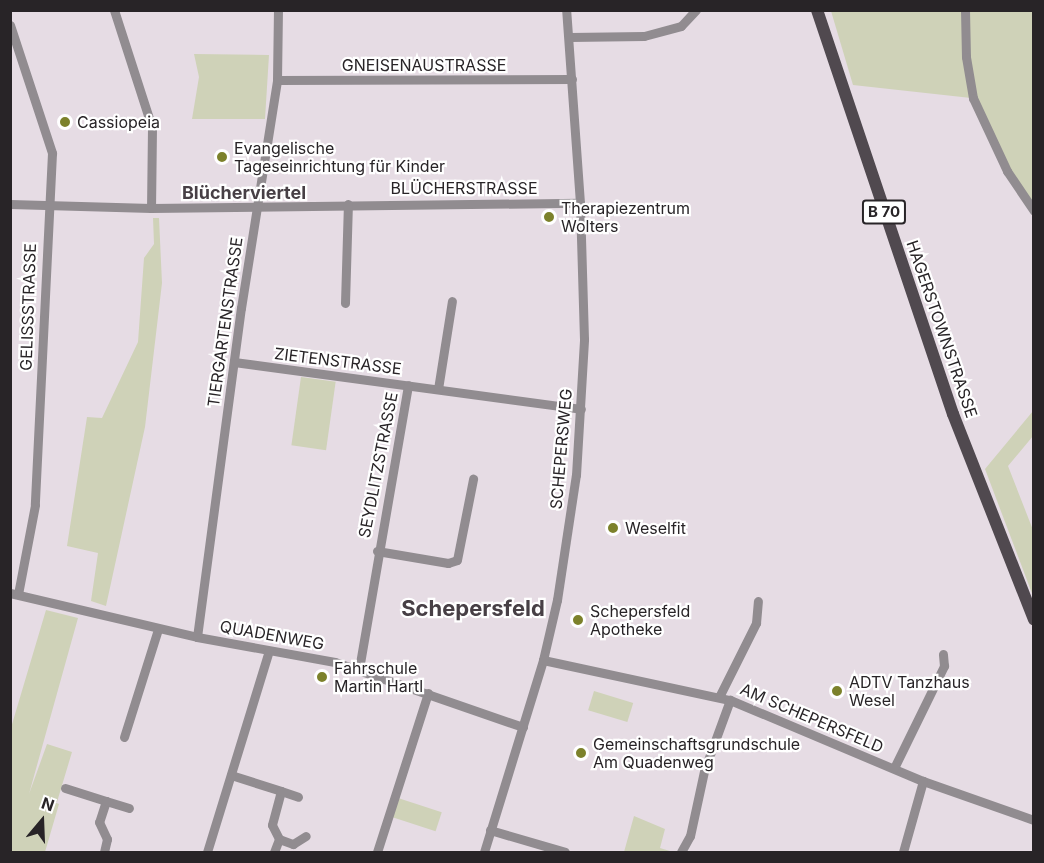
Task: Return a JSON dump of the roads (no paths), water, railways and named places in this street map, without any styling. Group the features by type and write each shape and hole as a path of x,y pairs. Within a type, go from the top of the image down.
{"main road":[{"name":"HAGERSTOWNSTRASSE","path":"817,10 953,414 1034,620"}],"street":[{"path":"114,10 152,128 151,208"},
{"name":"TIERGARTENSTRASSE","path":"197,637 256,205 277,80 278,10"},
{"name":"SCHEPERSWEG","path":"484,852 543,660 558,600 576,475 584,339 580,203 570,37 566,10"},
{"path":"570,37 644,36 681,26 696,10"},
{"path":"965,10 966,57 974,98 1007,171 1034,211"},
{"name":"GELISSSTRASSE","path":"10,25 52,153 35,505 14,594"},
{"name":"GNEISENAUSTRASSE","path":"277,80 572,79"},
{"name":"BLÜCHERSTRASSE","path":"10,204 48,207 151,208 580,203"},
{"path":"345,303 348,204"},
{"path":"438,389 452,301"},
{"name":"ZIETENSTRASSE","path":"234,362 581,409"},
{"name":"SEYDLITZSTRASSE","path":"359,669 377,551 408,385"},
{"name":"SEYDLITZSTRASSE","path":"377,551 448,563 457,560 473,479"},
{"name":"QUADENWEG","path":"14,594 158,629 359,669 522,727"},
{"name":"AM SCHEPERSFELD","path":"719,697 756,623 758,601"},
{"path":"124,737 158,629"},
{"path":"207,852 269,651"},
{"name":"AM SCHEPERSFELD","path":"894,768 944,666 943,654"},
{"name":"AM SCHEPERSFELD","path":"543,660 729,700 923,781 1034,820"},
{"path":"377,852 428,693"},
{"path":"681,852 690,836 704,771 729,700"},
{"path":"231,775 298,797"},
{"path":"903,852 923,781"},
{"path":"65,788 129,808"},
{"path":"281,791 272,825 279,839 293,844 306,836"},
{"path":"104,852 107,839 99,822 106,801"},
{"path":"490,830 565,852"},
{"path":"274,852 279,839"}],"place":[{"name":"Cassiopeia","path":"65,122"},
{"name":"Evangelische Tageseinrichtung für Kinder","path":"222,157"},
{"name":"Therapiezentrum Wolters","path":"549,217"},
{"name":"Weselfit","path":"613,528"},
{"name":"Schepersfeld Apotheke","path":"578,620"},
{"name":"Fahrschule Martin Hartl","path":"322,677"},
{"name":"ADTV Tanzhaus Wesel","path":"837,691"},
{"name":"Gemeinschaftsgrundschule Am Quadenweg","path":"581,753"}],"district":[{"name":"Blücherviertel","path":"244,193"},
{"name":"Schepersfeld","path":"473,609"}]}
